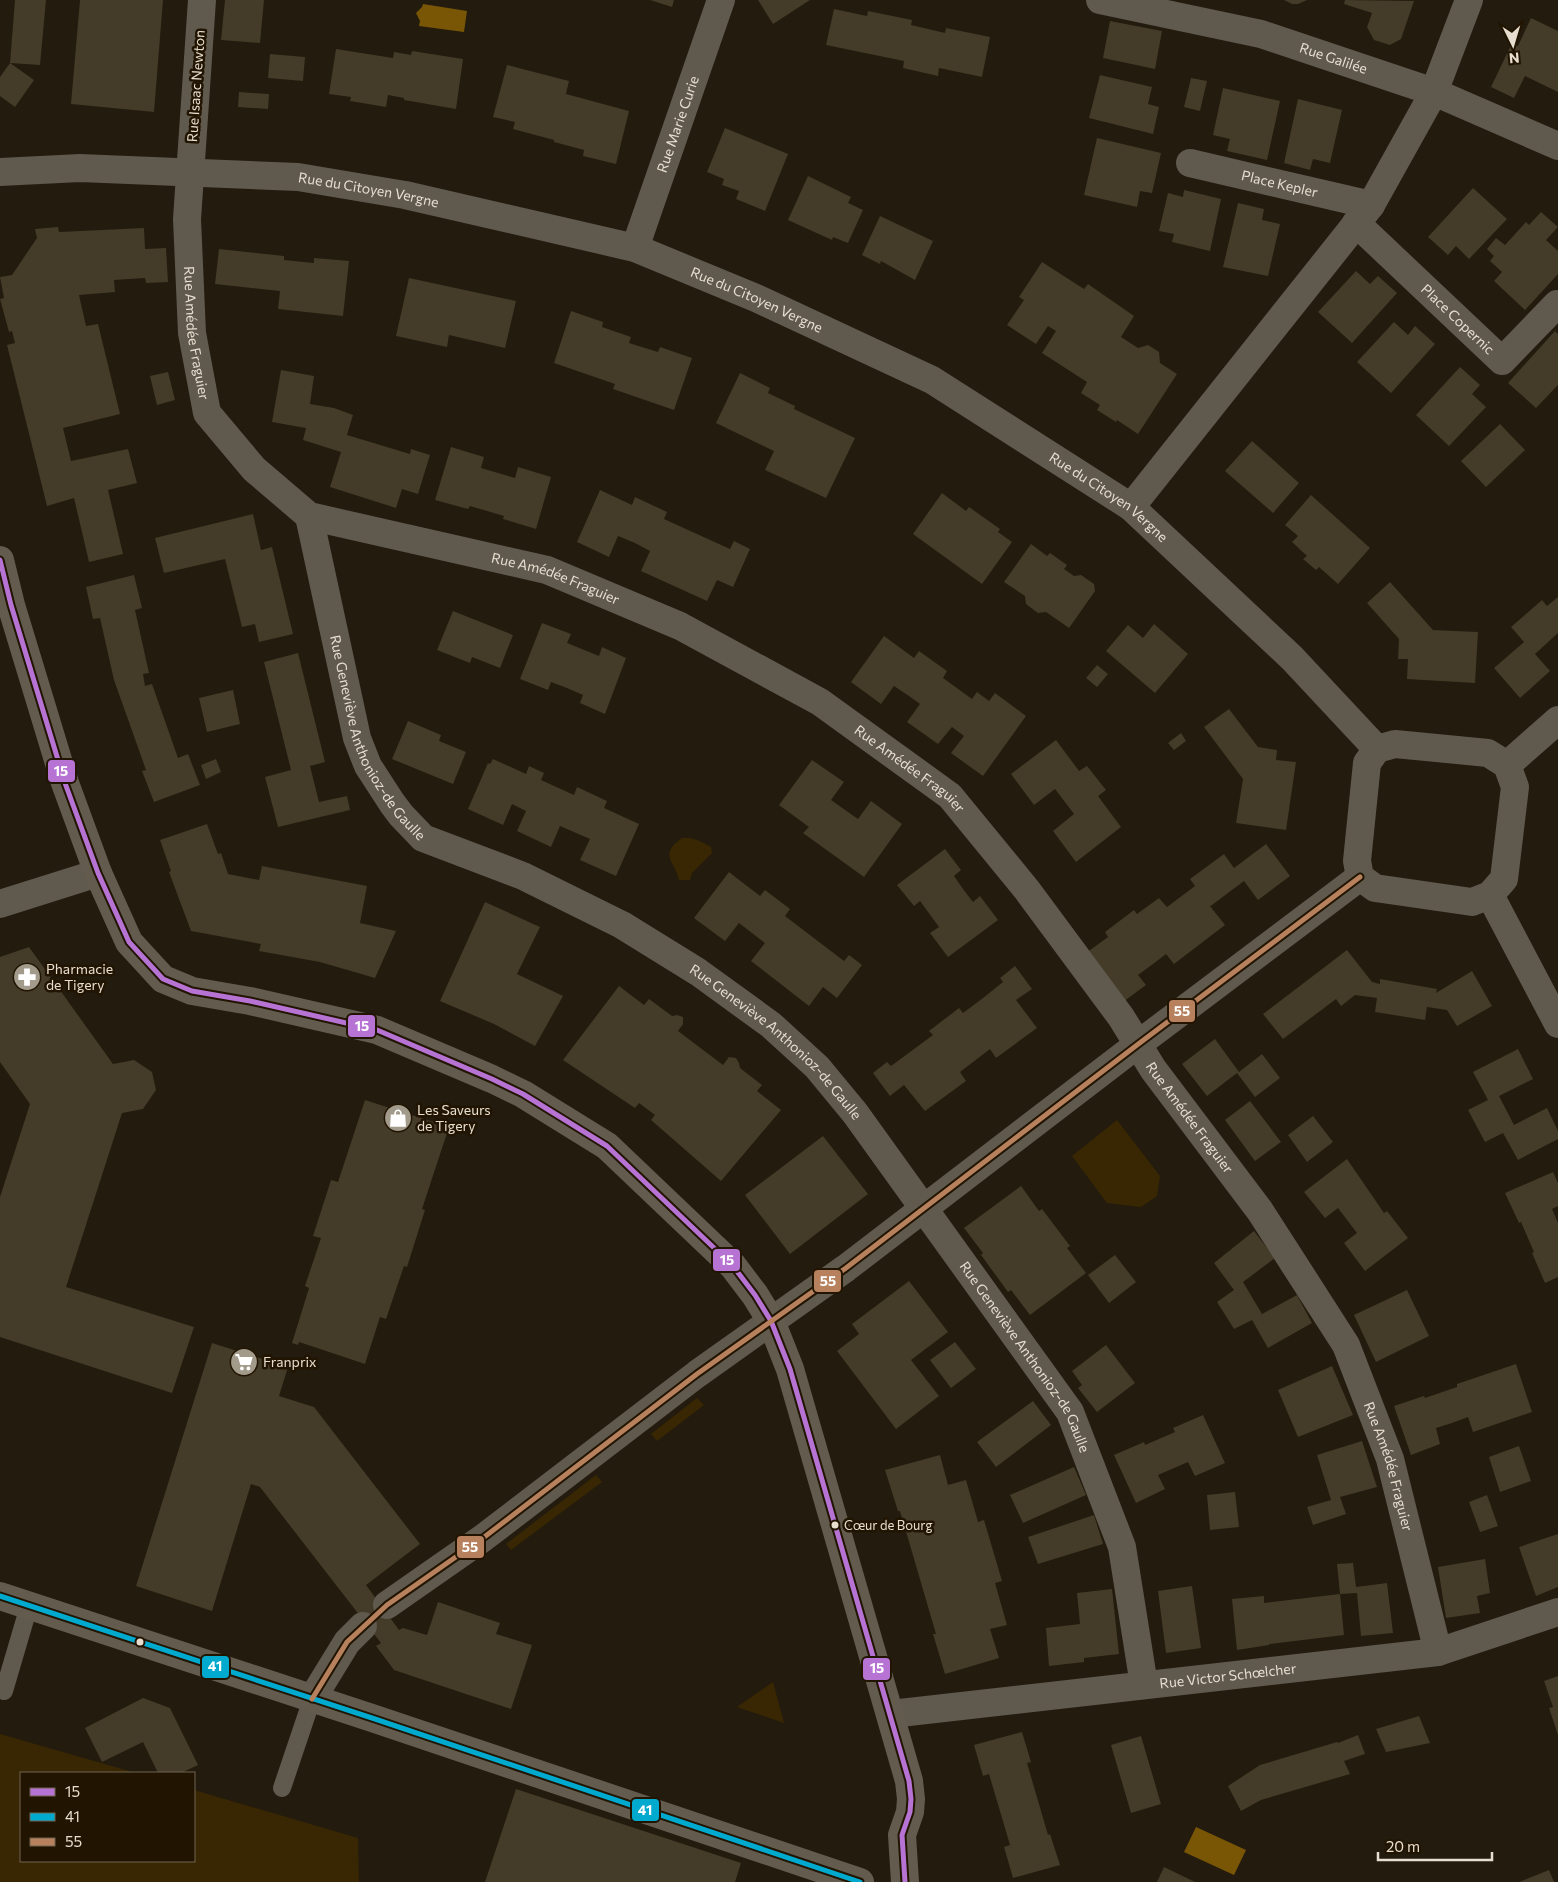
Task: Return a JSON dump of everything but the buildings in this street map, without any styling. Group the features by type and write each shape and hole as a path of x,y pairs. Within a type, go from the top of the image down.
{"street":[{"name":"Rue Isaac Newton","path":"190,172 202,0"},
{"name":"Rue Marie Curie","path":"635,248 722,0"},
{"name":"Rue Galilée","path":"1100,0 1261,34 1434,92 1558,146"},
{"path":"1131,507 1364,214 1434,92 1469,0"},
{"name":"Place Kepler","path":"1190,163 1364,214"},
{"name":"Rue du Citoyen Vergne","path":"0,172 80,168 298,177 405,195 635,248 756,298 932,380 1131,507 1292,658 1377,749"},
{"name":"Rue Amédée Fraguier","path":"190,172 187,219 192,333 207,413 254,469 309,516 547,570 680,626 820,702 950,796 1027,890 1121,1017 1152,1069 1260,1211 1346,1345 1390,1459 1438,1652"},
{"name":"Place Copernic","path":"1364,214 1502,361 1557,304"},
{"name":"Rue Geneviève Anthonioz-de Gaulle","path":"309,516 357,738 368,766 401,816 423,838 523,876 622,925 698,972 771,1025 817,1067 842,1097 924,1208 1070,1412 1122,1547 1144,1685"},
{"path":"0,560 11,604 66,783 98,873 129,942 163,979 192,991 250,1001 377,1030 523,1094 607,1146 733,1266 755,1295 771,1321 790,1369 909,1781 910,1812 902,1835 905,1882"},
{"path":"1507,765 1558,720"},
{"path":"1395,744 1488,753 1507,765 1515,787 1504,879 1490,895 1472,902 1375,888 1360,877 1357,861 1368,763 1377,749 1395,744"},
{"path":"0,904 98,873"},
{"path":"387,1605 483,1538 697,1374 924,1208 1360,877"},
{"path":"1490,895 1558,1024"},
{"path":"0,1596 860,1882"},
{"name":"Rue Victor Schœlcher","path":"891,1714 1438,1652 1558,1612"},
{"path":"312,1699 348,1642 363,1626"}],"lane":[{"path":"4,1691 29,1606"},
{"path":"282,1788 312,1699"}],"shaded area":[{"path":"423,4 467,11 464,32 419,26 420,21 416,13"},
{"path":"682,838 694,839 711,847 712,853 692,873 690,880 679,880 669,854 675,844"},
{"path":"1117,1120 1160,1176 1157,1196 1141,1207 1107,1203 1072,1156"},
{"path":"697,1398 704,1405 657,1441 651,1434"},
{"path":"596,1475 602,1482 511,1550 506,1544"},
{"path":"773,1682 784,1723 737,1707"},
{"path":"0,1734 133,1772 20,1772 20,1862 195,1862 195,1790 358,1838 359,1882 0,1882"},
{"path":"1196,1827 1246,1850 1234,1875 1184,1852"}],"transit line":[{"name":"15","path":"0,560 11,605 65,783 98,873 129,942 163,979 192,991 250,1001 377,1030 523,1094 607,1146 733,1266 755,1295 771,1321 790,1369 909,1781 910,1812 902,1835 905,1882"},
{"name":"55","path":"312,1699 347,1642 387,1605 483,1538 697,1374 846,1268 1360,877"},
{"name":"41","path":"0,1596 372,1718 860,1882"}],"place":[{"name":"Pharmacie de Tigery","path":"27,977"},
{"name":"Les Saveurs de Tigery","path":"398,1118"},
{"name":"Franprix","path":"244,1362"},
{"name":"Cœur de Bourg","path":"835,1525"}]}
